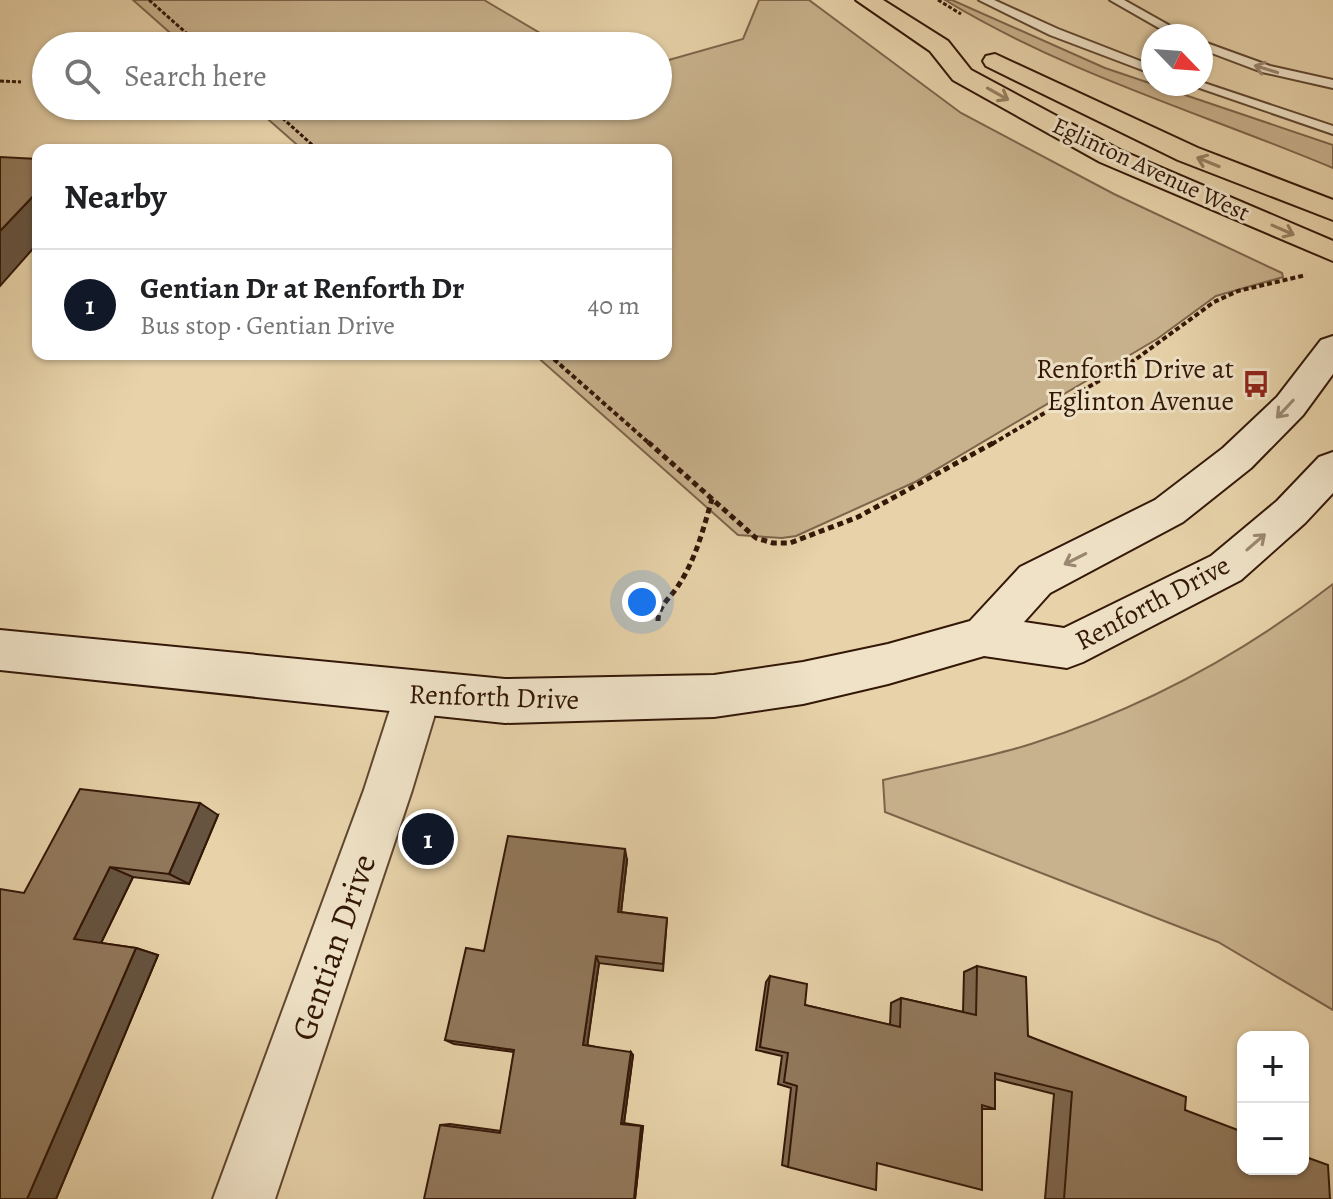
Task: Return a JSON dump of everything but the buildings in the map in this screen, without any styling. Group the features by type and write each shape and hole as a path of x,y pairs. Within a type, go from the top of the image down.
{"main road":[{"name":"Eglinton Avenue West","path":"867,0 939,46 994,61 1188,154 1333,211"},
{"name":"Eglinton Avenue West","path":"939,46 962,75 1110,156 1333,252"},
{"path":"984,636 1035,580 1169,511 1237,458 1290,406 1333,348"},
{"name":"Renforth Drive","path":"0,650 505,701 714,696 803,683 888,664 984,636 1067,648 1226,568 1291,512 1333,467"}],"street":[{"name":"Gentian Drive","path":"244,1199 388,790 418,694"}],"lane":[{"path":"985,0 1141,65"},
{"path":"1116,0 1160,24"},
{"path":"1213,49 1266,69 1333,84"},
{"path":"1213,90 1333,130"}],"path":[{"path":"149,0 185,32"},
{"path":"0,81 21,82"},
{"path":"285,120 311,144"},
{"path":"555,360 756,538 773,543 790,543 858,517 938,476 1136,359 1214,302 1238,291 1288,282 1304,275"},
{"path":"658,621 658,611 681,586 697,553 712,499"}],"shaded area":[{"path":"133,0 484,0 538,32 169,32"},
{"path":"759,0 809,0 961,113 1114,194 1282,273 1283,277 1216,296 1157,339 915,482 796,536 738,535 541,360 672,360 672,144 296,144 269,120 672,120 672,59 743,39"},
{"path":"945,0 952,0 1105,68 1141,80 1141,93 1039,50"},
{"path":"1149,96 1188,96 1333,145 1333,168"},
{"path":"1333,584 1333,1010 1218,942 885,812 883,780 1031,744 1112,714 1227,656 1299,610"}],"place":[{"name":"Renforth Drive at Eglinton Avenue","path":"1256,384"},
{"name":"Gentian Dr at Renforth Dr","path":"428,839"}]}
